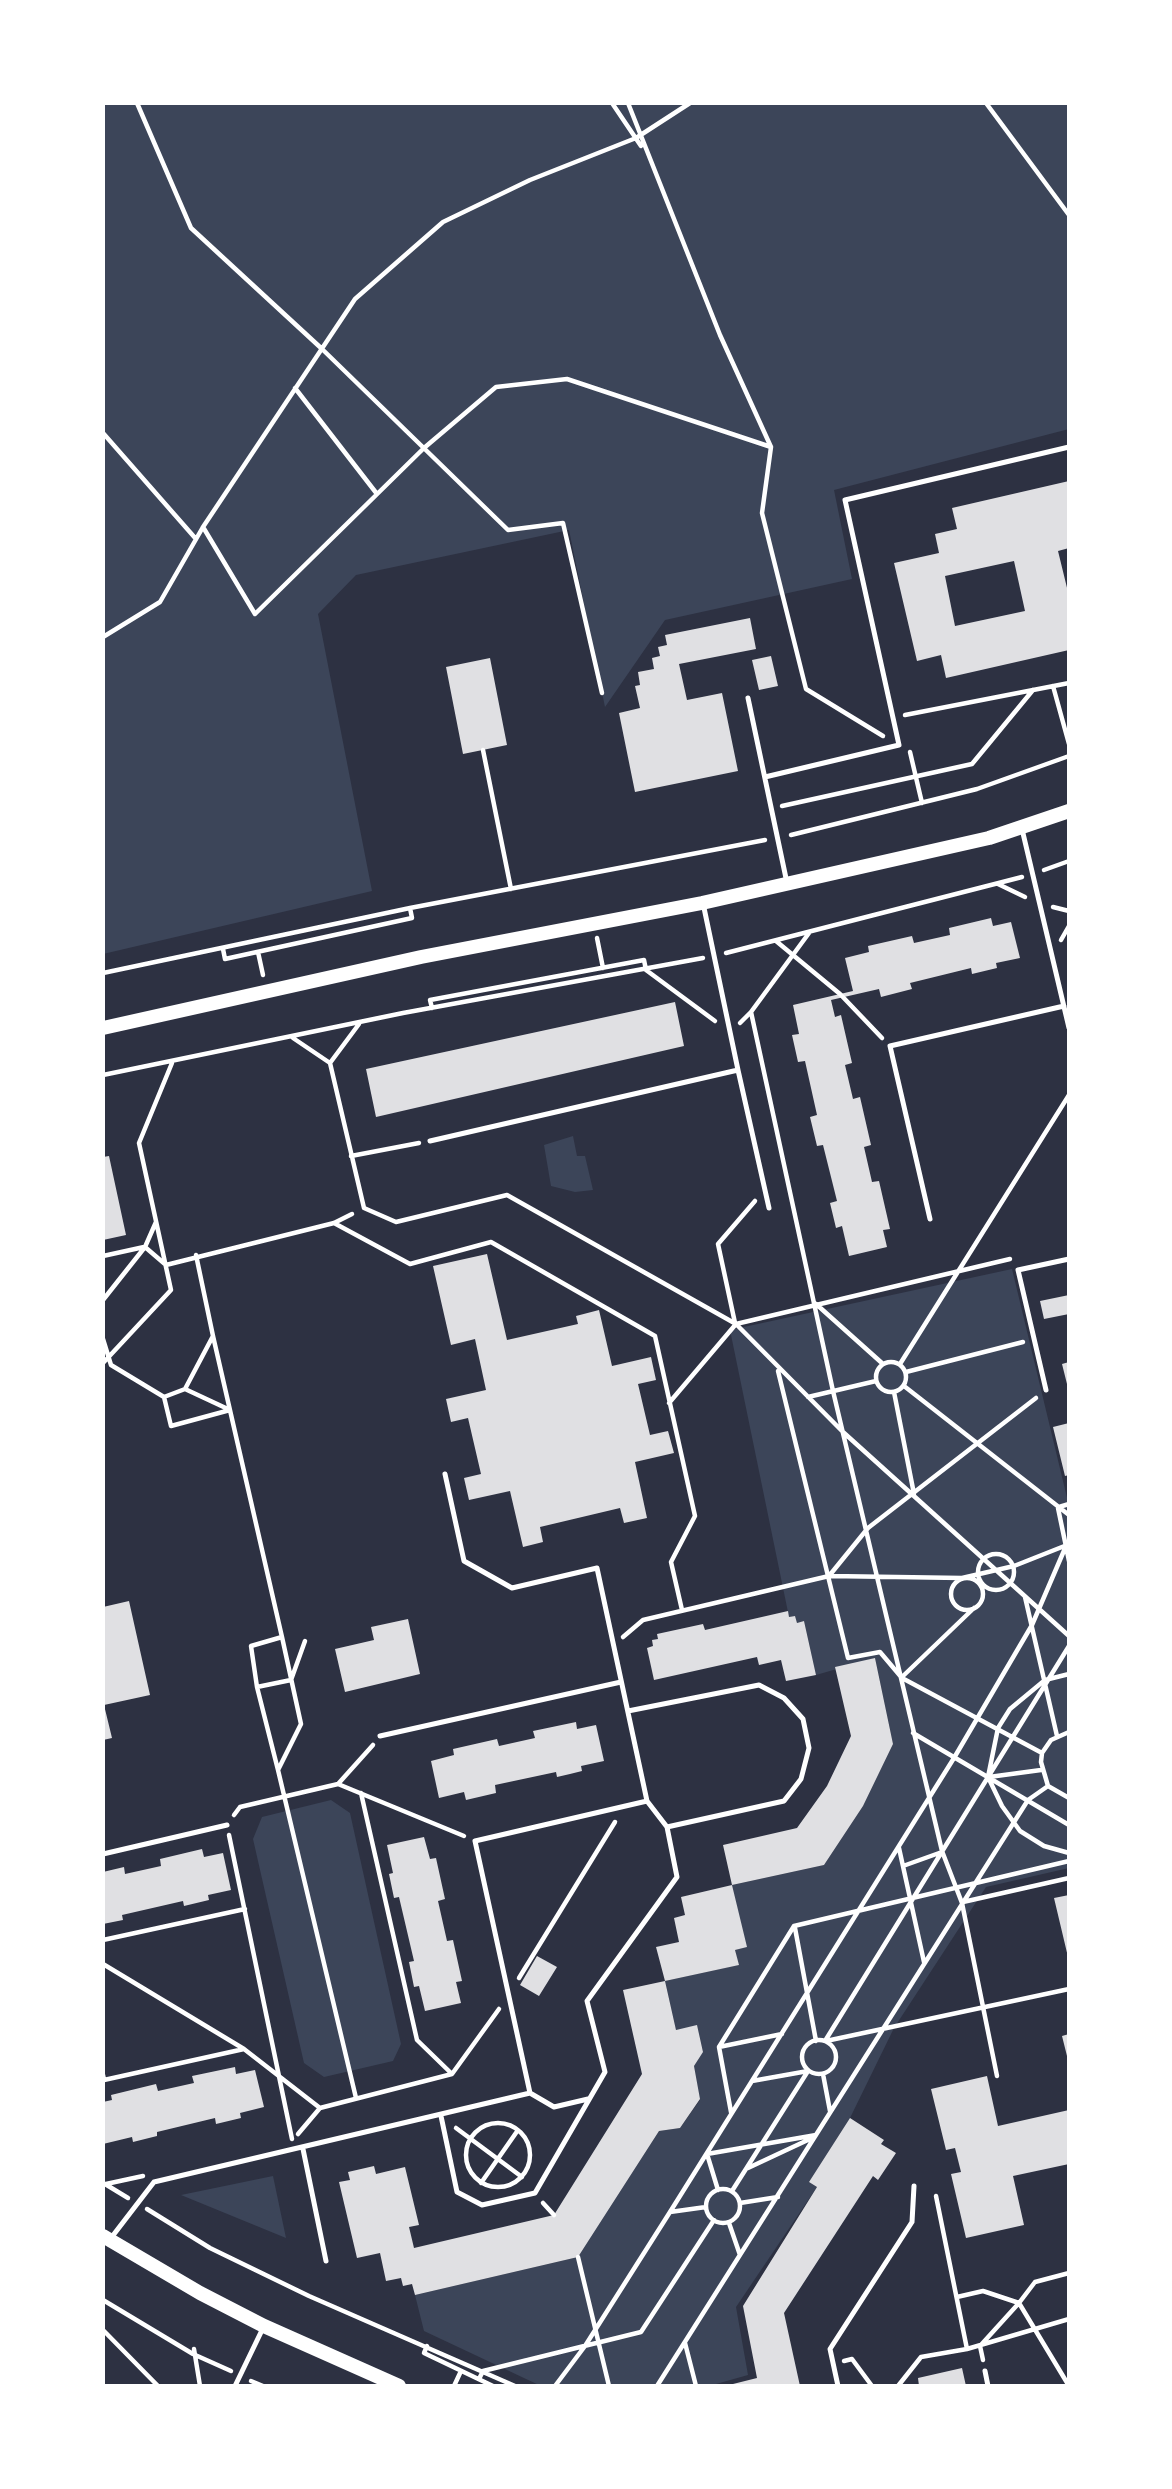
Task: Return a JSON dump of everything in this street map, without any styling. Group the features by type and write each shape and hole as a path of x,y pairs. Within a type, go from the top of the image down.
{"main road":[{"path":"103,1028 421,957 702,903 1023,829 1069,811"},
{"path":"106,2238 200,2293 264,2326 399,2386"}],"lane":[{"path":"765,777 899,746 845,500 1069,447"},
{"path":"747,698 787,883"},
{"path":"1023,829 1069,1028"},
{"path":"702,903 769,1208"},
{"path":"930,1219 890,1046 1064,1006"},
{"path":"430,1142 738,1070"},
{"path":"1046,1390 1018,1270 1069,1259"},
{"path":"441,2116 457,2192 482,2205 535,2193 605,2072 587,2001 677,1877 667,1827 647,1801 597,1568 512,1588 464,1561 445,1474"},
{"path":"380,1737 621,1682"},
{"path":"628,1711 759,1685 784,1698 803,1719 810,1748 801,1779 784,1801 667,1827"},
{"path":"530,2093 475,1841 647,1801"},
{"path":"103,1854 227,1825"},
{"path":"106,2238 154,2182 303,2149 530,2093 554,2107 588,2099"},
{"path":"303,2149 326,2261"},
{"path":"838,2386 830,2349 912,2222 914,2186"},
{"path":"234,2386 264,2326"},
{"path":"985,2371 988,2386"}],"path":[{"path":"137,103 191,229 321,348 508,530 563,523 603,692"},
{"path":"612,103 648,155 720,335 771,447 762,513 806,689 899,746"},
{"path":"628,103 638,137"},
{"path":"103,637 160,602 202,527 355,299 443,222 530,180 638,137 690,103"},
{"path":"986,103 1069,215"},
{"path":"202,527 255,614 424,448 496,387 567,379 771,447"},
{"path":"295,388 377,494"},
{"path":"103,433 196,539"},
{"path":"905,728 902,716 1069,682"},
{"path":"1053,686 1069,744"},
{"path":"771,809 972,764 1033,690"},
{"path":"908,740 922,803"},
{"path":"483,750 511,889"},
{"path":"103,973 410,908 777,838 977,789 1069,756"},
{"path":"103,1075 432,1008 713,956 1033,874 1069,861"},
{"path":"222,949 225,959 412,918 410,908"},
{"path":"594,923 603,968"},
{"path":"432,1008 430,1000 644,960 646,970 730,1032 751,1012 810,932"},
{"path":"776,941 793,952 840,993 890,1046"},
{"path":"751,1012 833,1391 868,1528 913,1734 942,1851 962,1903 997,2076"},
{"path":"330,1062 359,1023"},
{"path":"293,1038 330,1062 364,1208 396,1222 507,1195 736,1324 777,1369 843,1432 1069,1636"},
{"path":"105,1362 171,1290 139,1143 173,1062"},
{"path":"900,1364 1069,1095"},
{"path":"351,1156 430,1142"},
{"path":"736,1324 718,1244 765,1190"},
{"path":"166,1265 196,1255 334,1223 352,1214"},
{"path":"103,1300 145,1247 156,1221"},
{"path":"334,1223 410,1264 491,1242 655,1336 695,1516 671,1562 682,1610"},
{"path":"103,1256 145,1247"},
{"path":"145,1247 166,1265"},
{"path":"196,1255 301,1724 278,1770"},
{"path":"669,1403 736,1324 1022,1256"},
{"path":"816,1304 883,1364 900,1364"},
{"path":"164,1397 185,1389 213,1336"},
{"path":"103,1339 105,1362"},
{"path":"906,1372 1034,1339"},
{"path":"105,1362 164,1397 171,1426 230,1410"},
{"path":"876,1381 878,1369 883,1364"},
{"path":"900,1364 906,1372 904,1386"},
{"path":"777,1369 848,1658 880,1652 902,1678 1014,1736 1041,1753"},
{"path":"808,1397 876,1381"},
{"path":"876,1381 883,1389 894,1392 904,1386"},
{"path":"904,1386 1069,1515"},
{"path":"185,1389 230,1410"},
{"path":"829,1576 868,1528 915,1495 1046,1390"},
{"path":"894,1392 915,1495"},
{"path":"1058,1507 1069,1504"},
{"path":"1058,1507 1069,1561"},
{"path":"974,1608 964,1609 952,1600 951,1589 962,1578 1014,1566 1067,1545"},
{"path":"555,2386 585,2346 707,2154 954,1758 1032,1626 1067,1545"},
{"path":"998,1553 1014,1566 1010,1583 1000,1590 989,1589 978,1574 979,1564 985,1558 998,1553"},
{"path":"614,1644 643,1620 829,1576 973,1578 982,1590 981,1600 902,1678"},
{"path":"1025,1597 1058,1735"},
{"path":"282,1637 251,1646 257,1687 356,2098"},
{"path":"291,1680 305,1641"},
{"path":"825,2042 1069,1646"},
{"path":"1069,1674 1047,1681 1020,1698 998,1728 988,1777 1014,1823 1044,1846 1069,1853"},
{"path":"257,1687 291,1680"},
{"path":"1069,1732 1058,1735 1041,1753 1041,1770 1048,1786 1069,1798"},
{"path":"913,1734 1069,1825"},
{"path":"338,1784 380,1737"},
{"path":"988,1777 1041,1770"},
{"path":"293,2140 227,1825 240,1807 338,1784 475,1841"},
{"path":"657,2386 1028,1800 1048,1786"},
{"path":"361,1793 417,2040 452,2074"},
{"path":"279,2143 293,2140 320,2108 452,2074 508,1996 625,1806"},
{"path":"899,1847 913,1900 924,1962"},
{"path":"903,1866 942,1851"},
{"path":"731,2113 719,2047 794,1926 1069,1861"},
{"path":"962,1903 1069,1878"},
{"path":"103,1940 245,1909"},
{"path":"794,1926 816,2040"},
{"path":"103,1964 244,2049 278,2072 320,2108"},
{"path":"825,2042 1069,1989"},
{"path":"719,2047 783,2033"},
{"path":"752,2081 808,2070 823,2074 830,2071 836,2057 832,2045 816,2040"},
{"path":"808,2070 803,2063 803,2052 816,2040"},
{"path":"103,2075 104,2080 244,2049"},
{"path":"732,2191 808,2070"},
{"path":"823,2074 830,2112"},
{"path":"441,2116 522,2177 535,2193"},
{"path":"496,2123 518,2130 529,2146 530,2157 522,2177 503,2188 481,2183 468,2168 466,2148 470,2138 477,2130 496,2123"},
{"path":"481,2183 518,2130"},
{"path":"707,2154 817,2135"},
{"path":"747,2169 817,2135"},
{"path":"707,2154 718,2190"},
{"path":"105,2184 146,2175"},
{"path":"105,2184 211,2248 296,2290 515,2386"},
{"path":"706,2207 710,2195 718,2190 732,2191"},
{"path":"729,2223 737,2216 740,2203 732,2191"},
{"path":"936,2196 967,2349"},
{"path":"740,2203 779,2197"},
{"path":"670,2212 706,2207"},
{"path":"706,2207 714,2220 729,2223"},
{"path":"479,2379 483,2371 641,2332 714,2220"},
{"path":"729,2223 740,2255"},
{"path":"578,2257 609,2386"},
{"path":"980,2346 1019,2304 1035,2282 1069,2273"},
{"path":"957,2297 983,2291 1019,2304 1036,2327 1069,2386"},
{"path":"103,2300 193,2351 263,2386"},
{"path":"898,2386 921,2357 980,2346 1069,2319"},
{"path":"103,2330 158,2386"},
{"path":"685,2343 696,2386"},
{"path":"427,2346 424,2353 492,2386"},
{"path":"980,2346 985,2371"},
{"path":"193,2351 200,2386"},
{"path":"833,2364 852,2359 872,2386"},
{"path":"454,2386 461,2371"}],"shaded area":[{"path":"103,103 1069,103 1069,429 834,490 852,579 665,620 605,707 569,530 356,575 318,614 372,891 103,954"},
{"path":"573,1136 577,1156 585,1156 593,1190 575,1192 551,1186 544,1145"},
{"path":"1012,1269 1069,1506 1069,1868 986,1887 894,2028 850,2118 809,2182 817,2187 736,2307 748,2375 709,2386 541,2386 424,2331 415,2295 578,2257 659,2131 680,2128 700,2100 694,2066 703,2051 697,2026 676,2030 665,1981 738,1965 735,1950 746,1947 732,1885 824,1865 863,1806 893,1744 875,1658 816,1675 804,1621 797,1623 795,1616 789,1617 730,1330"},
{"path":"331,1800 350,1813 401,2044 393,2061 324,2077 304,2063 253,1839 262,1817"},
{"path":"273,2176 286,2238 181,2195"}],"building":[{"path":"1069,481 1069,548 1058,551 1069,596 1069,650 946,678 941,655 917,661 894,563 939,553 935,534 957,529 952,508","holes":["1014,561 1025,611 955,626 945,576"]},
{"path":"750,618 756,649 679,664 687,700 722,693 738,771 635,792 619,713 640,708 635,686 640,685 638,672 654,669 652,658 660,656 658,647 667,645 665,635"},
{"path":"771,656 778,686 759,690 752,660"},
{"path":"490,658 507,745 463,754 446,667"},
{"path":"991,918 993,926 1011,922 1020,958 996,963 997,968 972,974 971,968 910,983 912,989 881,997 879,989 831,1000 835,1017 841,1015 852,1063 845,1065 853,1099 860,1097 871,1145 864,1147 872,1182 879,1181 890,1229 883,1230 887,1247 849,1256 842,1226 836,1228 830,1203 837,1201 823,1145 817,1146 810,1117 817,1115 805,1061 798,1062 792,1035 799,1034 793,1005 853,991 845,958 869,952 868,946 912,936 914,943 950,935 949,928"},
{"path":"675,1002 684,1046 376,1117 366,1069"},
{"path":"109,1156 126,1235 103,1240 103,1157"},
{"path":"487,1254 507,1340 578,1324 576,1316 599,1310 612,1366 651,1357 656,1380 638,1384 650,1435 668,1431 674,1453 635,1462 647,1518 624,1523 620,1508 540,1527 543,1542 523,1547 510,1491 469,1500 464,1478 481,1474 468,1418 451,1422 446,1399 486,1390 475,1339 451,1345 433,1266"},
{"path":"1069,1295 1069,1314 1044,1319 1040,1301"},
{"path":"1069,1362 1069,1388 1068,1388 1062,1364"},
{"path":"1069,1423 1069,1475 1065,1476 1053,1427"},
{"path":"129,1601 150,1695 104,1705 112,1738 103,1740 103,1607"},
{"path":"788,1611 789,1617 795,1616 797,1623 804,1621 816,1675 786,1681 781,1660 759,1665 757,1657 654,1680 647,1648 653,1646 652,1640 658,1639 657,1634 703,1624 705,1630"},
{"path":"408,1619 420,1674 345,1692 335,1649 374,1640 371,1627"},
{"path":"875,1658 893,1744 863,1806 824,1865 732,1885 723,1845 797,1828 827,1786 851,1736 835,1667"},
{"path":"576,1722 577,1729 596,1725 604,1761 581,1766 582,1771 557,1777 556,1772 495,1785 496,1793 466,1800 464,1792 439,1798 431,1761 454,1755 453,1749 497,1739 499,1746 535,1738 533,1731"},
{"path":"424,1837 430,1859 436,1858 445,1899 438,1901 447,1941 453,1940 462,1981 456,1982 461,2003 425,2011 419,1986 414,1987 409,1962 414,1961 399,1897 394,1898 389,1874 393,1873 387,1845"},
{"path":"202,1849 204,1857 223,1853 231,1890 208,1895 209,1900 184,1906 183,1901 122,1915 123,1920 103,1924 103,1872 124,1867 125,1874 161,1866 160,1859"},
{"path":"732,1885 747,1947 735,1950 739,1965 665,1981 656,1947 679,1942 674,1918 685,1915 681,1897"},
{"path":"1069,1895 1069,1957 1068,1957 1054,1898"},
{"path":"537,1956 557,1967 539,1996 520,1985"},
{"path":"665,1981 676,2030 697,2025 703,2052 694,2066 700,2099 680,2128 659,2131 578,2257 415,2295 412,2284 403,2286 401,2278 386,2281 380,2253 357,2258 339,2182 350,2180 348,2172 374,2166 376,2174 405,2167 419,2225 409,2227 414,2248 554,2215 642,2074 623,1990"},
{"path":"1069,2034 1069,2060 1068,2060 1062,2036"},
{"path":"235,2067 236,2074 255,2070 264,2107 240,2113 241,2118 216,2124 215,2118 157,2132 157,2136 133,2142 132,2137 103,2144 103,2102 112,2100 111,2095 156,2084 158,2091 194,2083 192,2076"},
{"path":"987,2076 998,2126 1069,2110 1069,2164 1013,2176 1024,2225 966,2238 951,2174 961,2172 955,2148 946,2150 931,2089"},
{"path":"850,2118 884,2140 881,2144 896,2153 878,2180 873,2176 784,2313 800,2386 725,2386 757,2378 743,2306 817,2187 809,2182"},
{"path":"962,2368 966,2386 919,2386 918,2378"}]}
